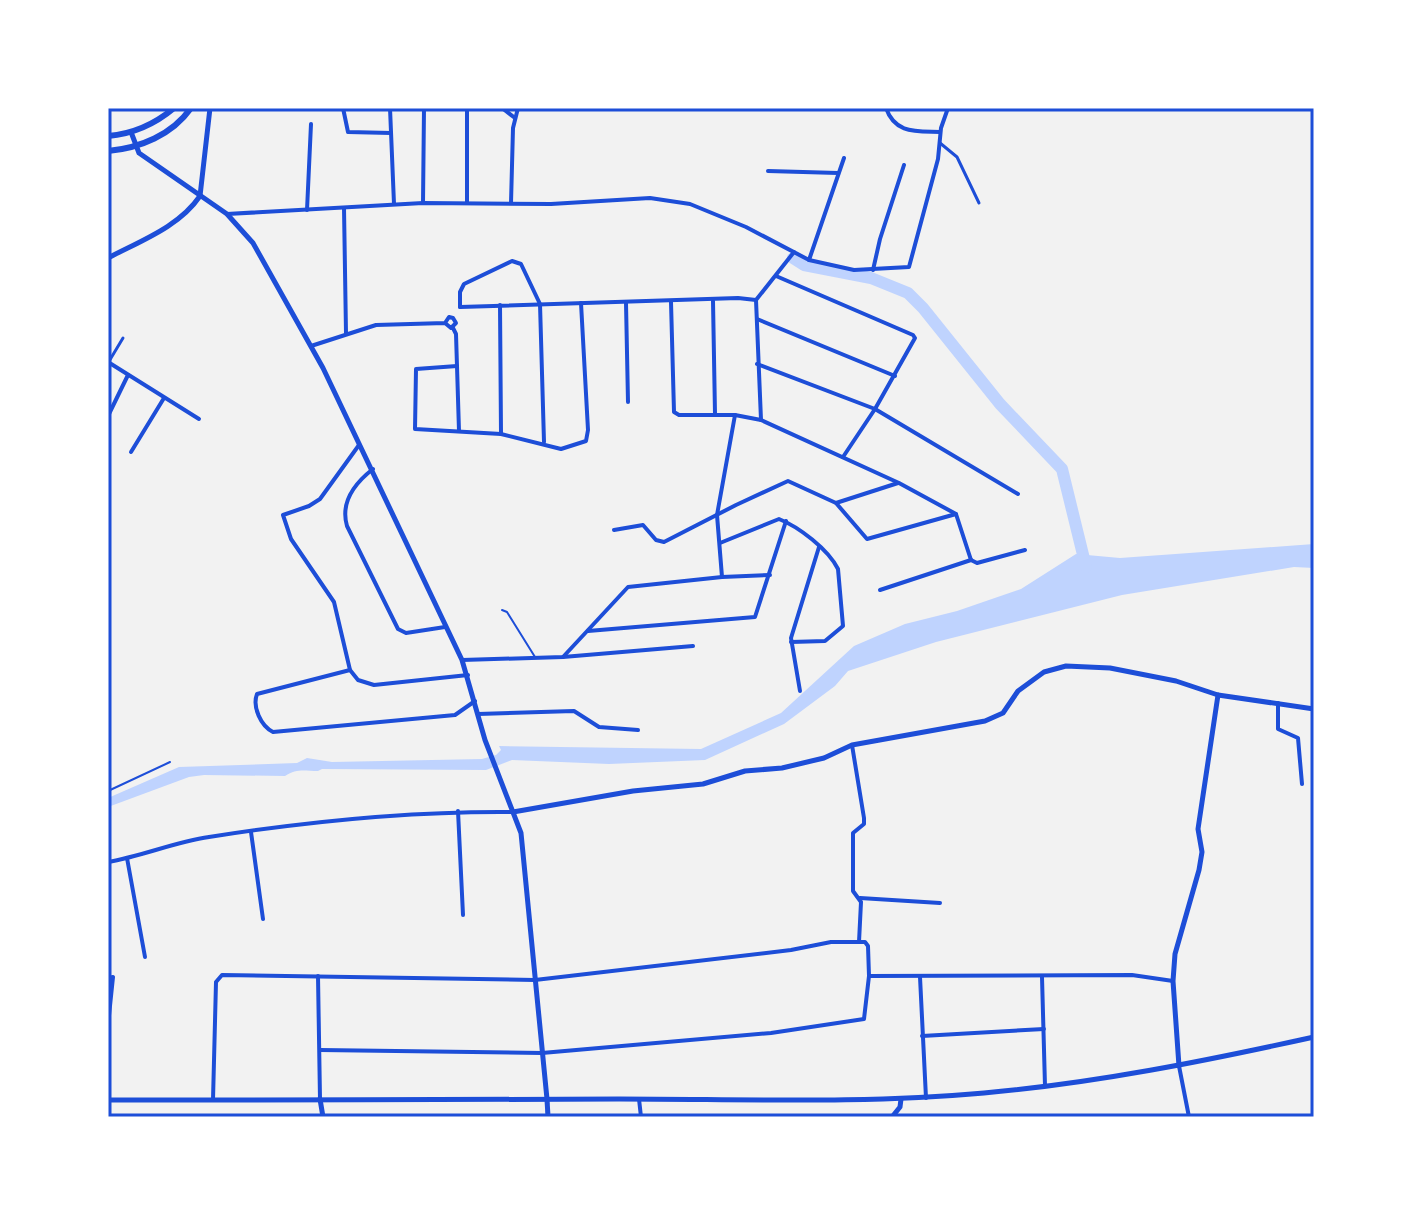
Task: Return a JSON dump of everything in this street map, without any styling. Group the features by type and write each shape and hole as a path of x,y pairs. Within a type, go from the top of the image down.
{"highway":[{"path":"108,136 148,125 174,108"},
{"path":"108,151 136,145 166,133 191,108"}],"main road":[{"path":"108,258 177,222 200,196 210,108"},
{"path":"131,132 141,156 227,214 253,243 311,346 448,626 468,675 485,740 521,833 548,1117"},
{"path":"513,812 633,791 703,784 745,771 782,768 824,758 852,745 985,721 1003,713 1018,691 1044,672 1066,666 1110,668 1176,681 1218,695 1314,709"},
{"path":"1179,1066 1173,981 1175,954 1202,852 1198,829 1218,695"},
{"path":"108,1100 639,1099 770,1102 926,1098 1045,1086 1179,1066 1314,1037"},
{"path":"320,1099 323,1117"},
{"path":"892,1117 900,1107 901,1099"}],"street":[{"path":"343,108 348,132 391,133"},
{"path":"390,108 394,204"},
{"path":"423,203 424,108"},
{"path":"467,108 467,203"},
{"path":"502,108 515,118"},
{"path":"511,203 518,108"},
{"path":"886,108 890,119 901,128 940,132"},
{"path":"227,214 394,204 551,204 650,198 673,200 746,227 809,260 854,270 909,267 948,108"},
{"path":"307,210 311,124"},
{"path":"940,143 957,157 979,203"},
{"path":"809,260 844,158"},
{"path":"873,270 904,165"},
{"path":"768,171 839,173"},
{"path":"344,208 346,334"},
{"path":"761,420 756,300 794,252"},
{"path":"445,323 448,318 453,318 460,307 460,292 464,284 512,261 521,264 540,304 544,443"},
{"path":"776,276 913,335 914,343 843,457"},
{"path":"460,307 738,298 756,300"},
{"path":"713,301 715,414"},
{"path":"671,302 674,412 679,415 735,415 761,420 899,483 956,514 971,560"},
{"path":"457,366 416,369 414,425 419,431 501,434 561,449 586,441 581,303"},
{"path":"626,303 628,402"},
{"path":"500,305 501,434"},
{"path":"453,318 456,323 453,328"},
{"path":"757,319 895,376"},
{"path":"311,346 376,325 445,323"},
{"path":"445,323 447,328 453,328"},
{"path":"453,328 456,334 459,431"},
{"path":"123,338 108,362 199,419"},
{"path":"757,364 875,409 1018,494"},
{"path":"108,416 129,374"},
{"path":"131,452 164,398"},
{"path":"722,577 717,515 735,415"},
{"path":"360,443 320,499 283,515 291,539 334,602 350,670 358,680 374,685 468,675"},
{"path":"373,469 362,478 348,498 347,526 398,629 406,633 448,626"},
{"path":"614,530 643,525 656,540 664,542 788,481 836,503 867,539 956,514"},
{"path":"836,503 899,483"},
{"path":"720,543 773,520 786,521 819,547 838,569 843,626 825,641 791,642"},
{"path":"588,631 755,617 786,521"},
{"path":"800,691 791,642 819,547"},
{"path":"880,590 971,560 977,563 1025,550"},
{"path":"563,657 628,587 770,575"},
{"path":"462,660 563,657 693,646"},
{"path":"350,670 255,697 255,707 265,727 273,732 455,715 475,701"},
{"path":"1278,703 1278,729 1298,738 1302,784"},
{"path":"478,714 574,711 599,727 638,730"},
{"path":"852,745 864,818 864,824 853,833 853,891 860,898 940,903"},
{"path":"458,811 463,915"},
{"path":"108,862 206,837 328,821 458,811 513,812"},
{"path":"251,832 263,919"},
{"path":"127,858 145,957"},
{"path":"859,942 860,898"},
{"path":"213,1100 218,977 535,980 791,950 831,942 865,942 868,946 869,976 864,1019 771,1033 542,1053 320,1050"},
{"path":"869,976 1132,975 1173,981"},
{"path":"318,976 320,1099"},
{"path":"920,976 926,1098"},
{"path":"108,978 113,977 108,1025"},
{"path":"1042,977 1045,1086"},
{"path":"922,1036 1044,1029"},
{"path":"1179,1066 1189,1117"},
{"path":"639,1099 641,1117"}],"lane":[{"path":"502,610 507,612 535,658"},
{"path":"108,791 170,762"}],"water":[{"path":"1314,544 1314,568 1294,567 1122,595 936,642 848,671 835,686 784,724 705,760 609,764 512,760 486,770 322,769 297,771 285,776 204,775 189,777 108,807 108,798 179,767 297,763 307,758 332,762 482,759 496,755 501,750 499,746 701,749 781,713 854,646 905,624 957,611 1021,589 1076,554 1120,558"}],"waterway":[{"path":"793,258 804,265 871,278 908,293 923,308 1000,404 1062,469 1086,567"}]}
